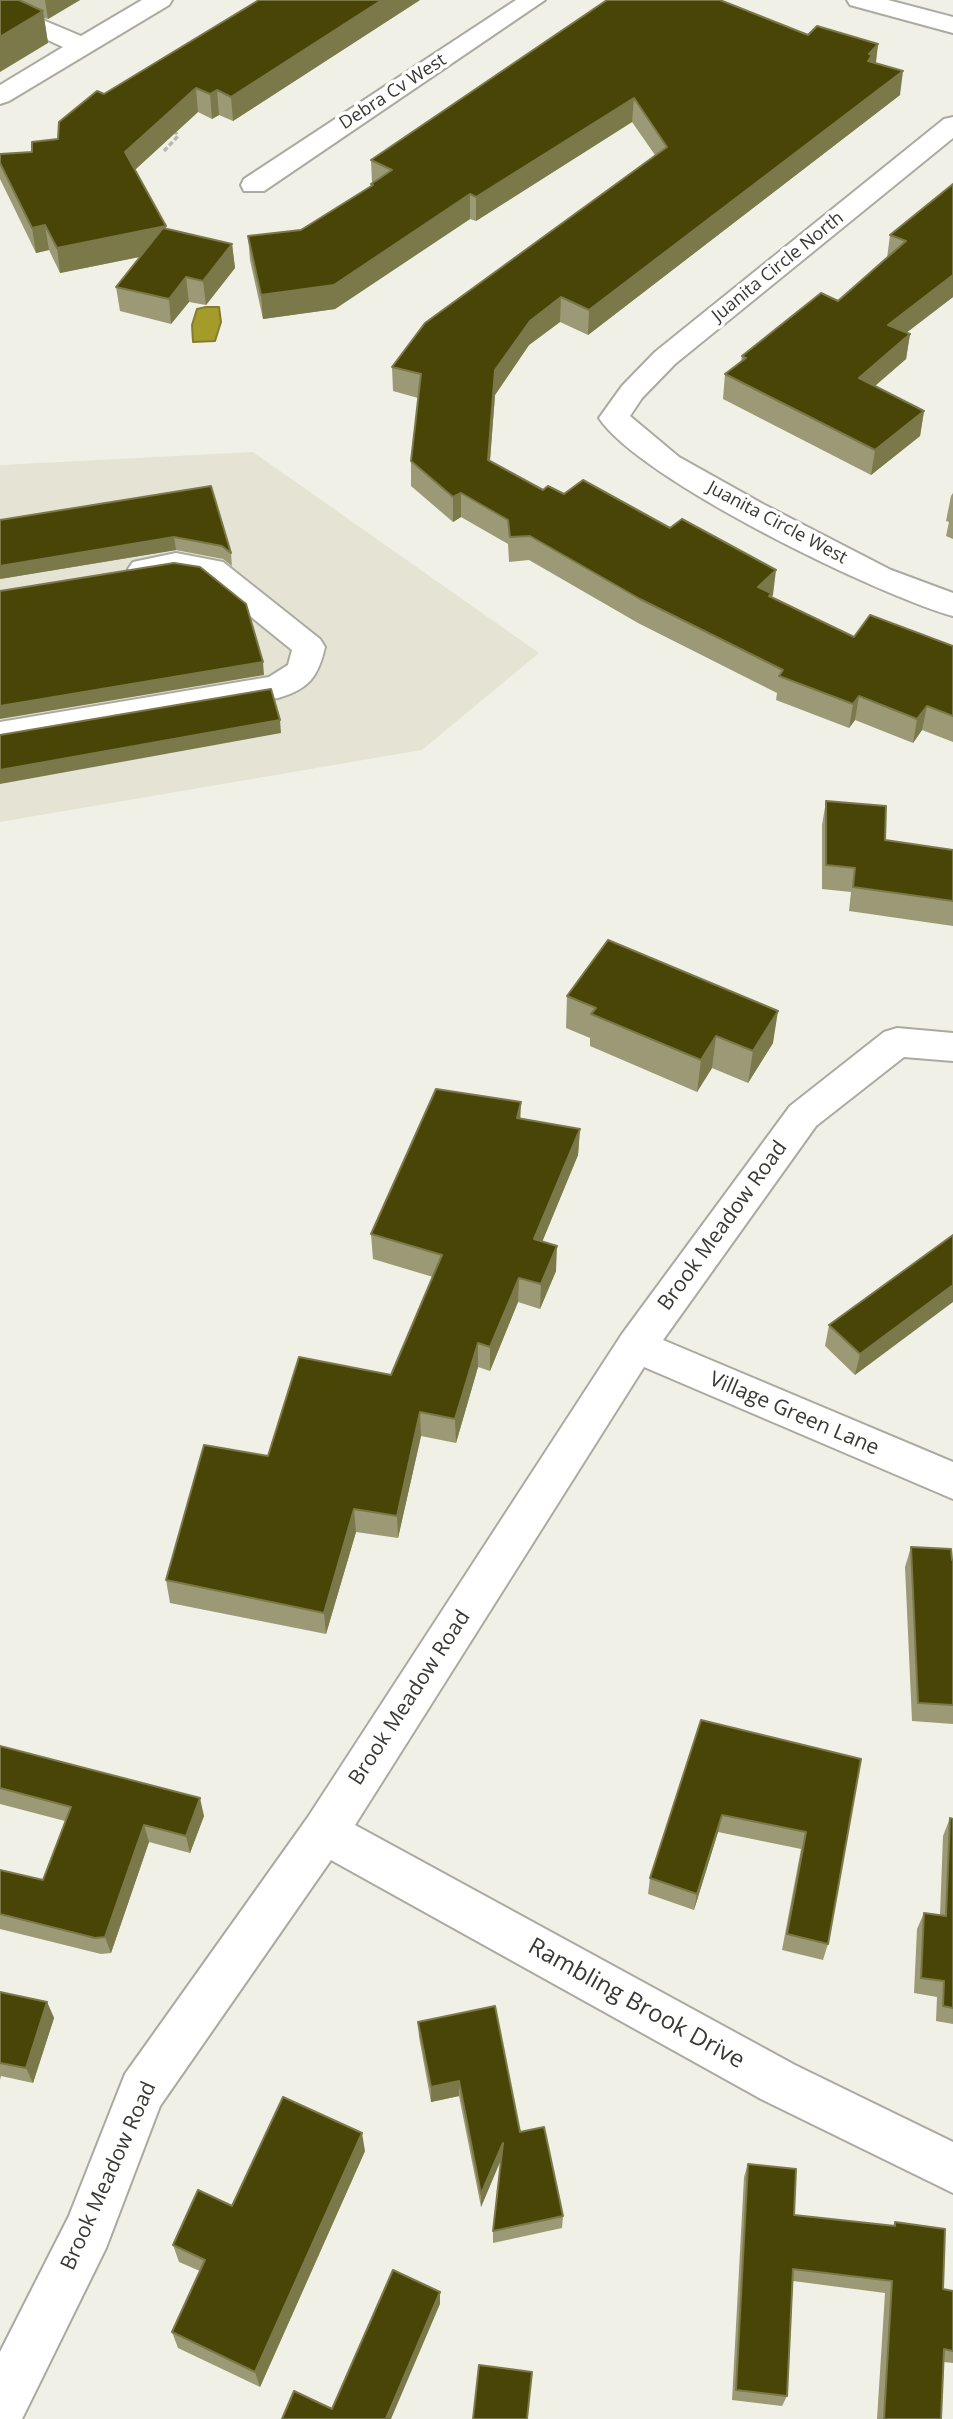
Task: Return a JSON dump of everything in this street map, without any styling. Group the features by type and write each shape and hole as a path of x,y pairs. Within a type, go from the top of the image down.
{"street":[{"path":"0,96 160,0"},
{"name":"Debra Cv West","path":"254,185 533,0"},
{"path":"859,0 953,25"},
{"path":"0,9 82,46"},
{"name":"Juanita Circle North","path":"614,418 632,392 665,358 953,125"},
{"name":"Juanita Circle West","path":"614,418 668,464 763,517 880,577 953,605"},
{"path":"0,734 278,687 303,670 309,647 212,569 176,564 108,574"},
{"name":"Brook Meadow Road","path":"0,2407 88,2230 142,2091 324,1832 636,1346 803,1116 897,1042 953,1047"},
{"name":"Village Green Lane","path":"636,1346 953,1481"},
{"name":"Rambling Brook Drive","path":"324,1832 778,2082 953,2168"}],"path":[{"path":"164,151 178,136 170,127"}],"shaded area":[{"path":"219,307 221,322 215,341 193,342 192,325 197,309"},
{"path":"253,452 539,653 422,750 0,822 0,465"}],"building":[{"path":"0,0 19,0 43,11 0,37"},
{"path":"259,0 382,0 231,97 217,90 210,94 196,88 125,152 166,226 57,248 45,225 32,228 0,163 0,154 32,152 32,142 58,139 59,122 97,91 104,94"},
{"path":"607,0 720,0 808,35 817,26 878,44 869,54 872,55 868,61 903,71 589,310 561,297 530,321 495,370 488,460 543,490 548,486 564,494 583,480 670,528 682,519 776,570 758,587 771,593 769,596 854,637 870,615 953,646 953,716 927,706 917,719 859,696 853,704 779,676 783,670 640,599 530,536 510,537 508,520 461,493 453,497 411,461 421,374 392,367 425,323 667,147 634,98 476,197 470,194 334,285 261,295 248,236 301,230 373,185 371,184 392,170 371,160"},
{"path":"953,184 953,275 888,325 910,334 859,378 924,411 875,450 725,374 746,358 742,356 821,293 838,301 906,241 890,235"},
{"path":"163,228 232,244 203,281 186,277 169,299 116,287"},
{"path":"211,486 231,553 222,546 174,537 0,566 0,520"},
{"path":"174,563 200,567 246,604 263,662 0,706 0,591"},
{"path":"271,689 280,720 0,770 0,735"},
{"path":"826,801 886,806 885,840 953,850 953,901 853,887 855,868 826,865"},
{"path":"608,940 778,1011 753,1051 716,1036 701,1060 591,1014 596,1008 567,996"},
{"path":"436,1089 521,1102 517,1118 580,1129 534,1239 557,1246 541,1284 519,1278 490,1347 478,1343 455,1419 420,1412 397,1516 354,1509 324,1613 166,1580 204,1445 268,1456 299,1357 391,1375 442,1255 371,1234"},
{"path":"953,1235 953,1285 860,1354 829,1325"},
{"path":"911,1547 951,1549 953,1705 918,1703"},
{"path":"701,1720 861,1759 828,1944 787,1934 806,1832 722,1815 697,1894 650,1878"},
{"path":"0,1746 200,1798 186,1836 144,1825 105,1937 95,1938 0,1914 0,1870 43,1880 71,1807 0,1788"},
{"path":"950,1818 953,1819 953,2008 943,2006 944,1981 921,1978 924,1913 946,1916"},
{"path":"0,1992 47,2002 26,2068 0,2063"},
{"path":"495,2006 520,2132 544,2127 563,2216 493,2231 503,2143 481,2194 459,2081 431,2087 418,2022"},
{"path":"283,2097 362,2133 255,2372 172,2332 205,2260 173,2245 198,2190 232,2206"},
{"path":"748,2164 796,2169 794,2215 895,2226 895,2222 945,2229 943,2289 953,2291 953,2351 944,2349 941,2419 884,2419 892,2281 793,2269 787,2396 736,2390"},
{"path":"393,2270 440,2292 386,2419 282,2419 294,2391 332,2409"},
{"path":"479,2365 532,2372 527,2419 473,2419"}]}
